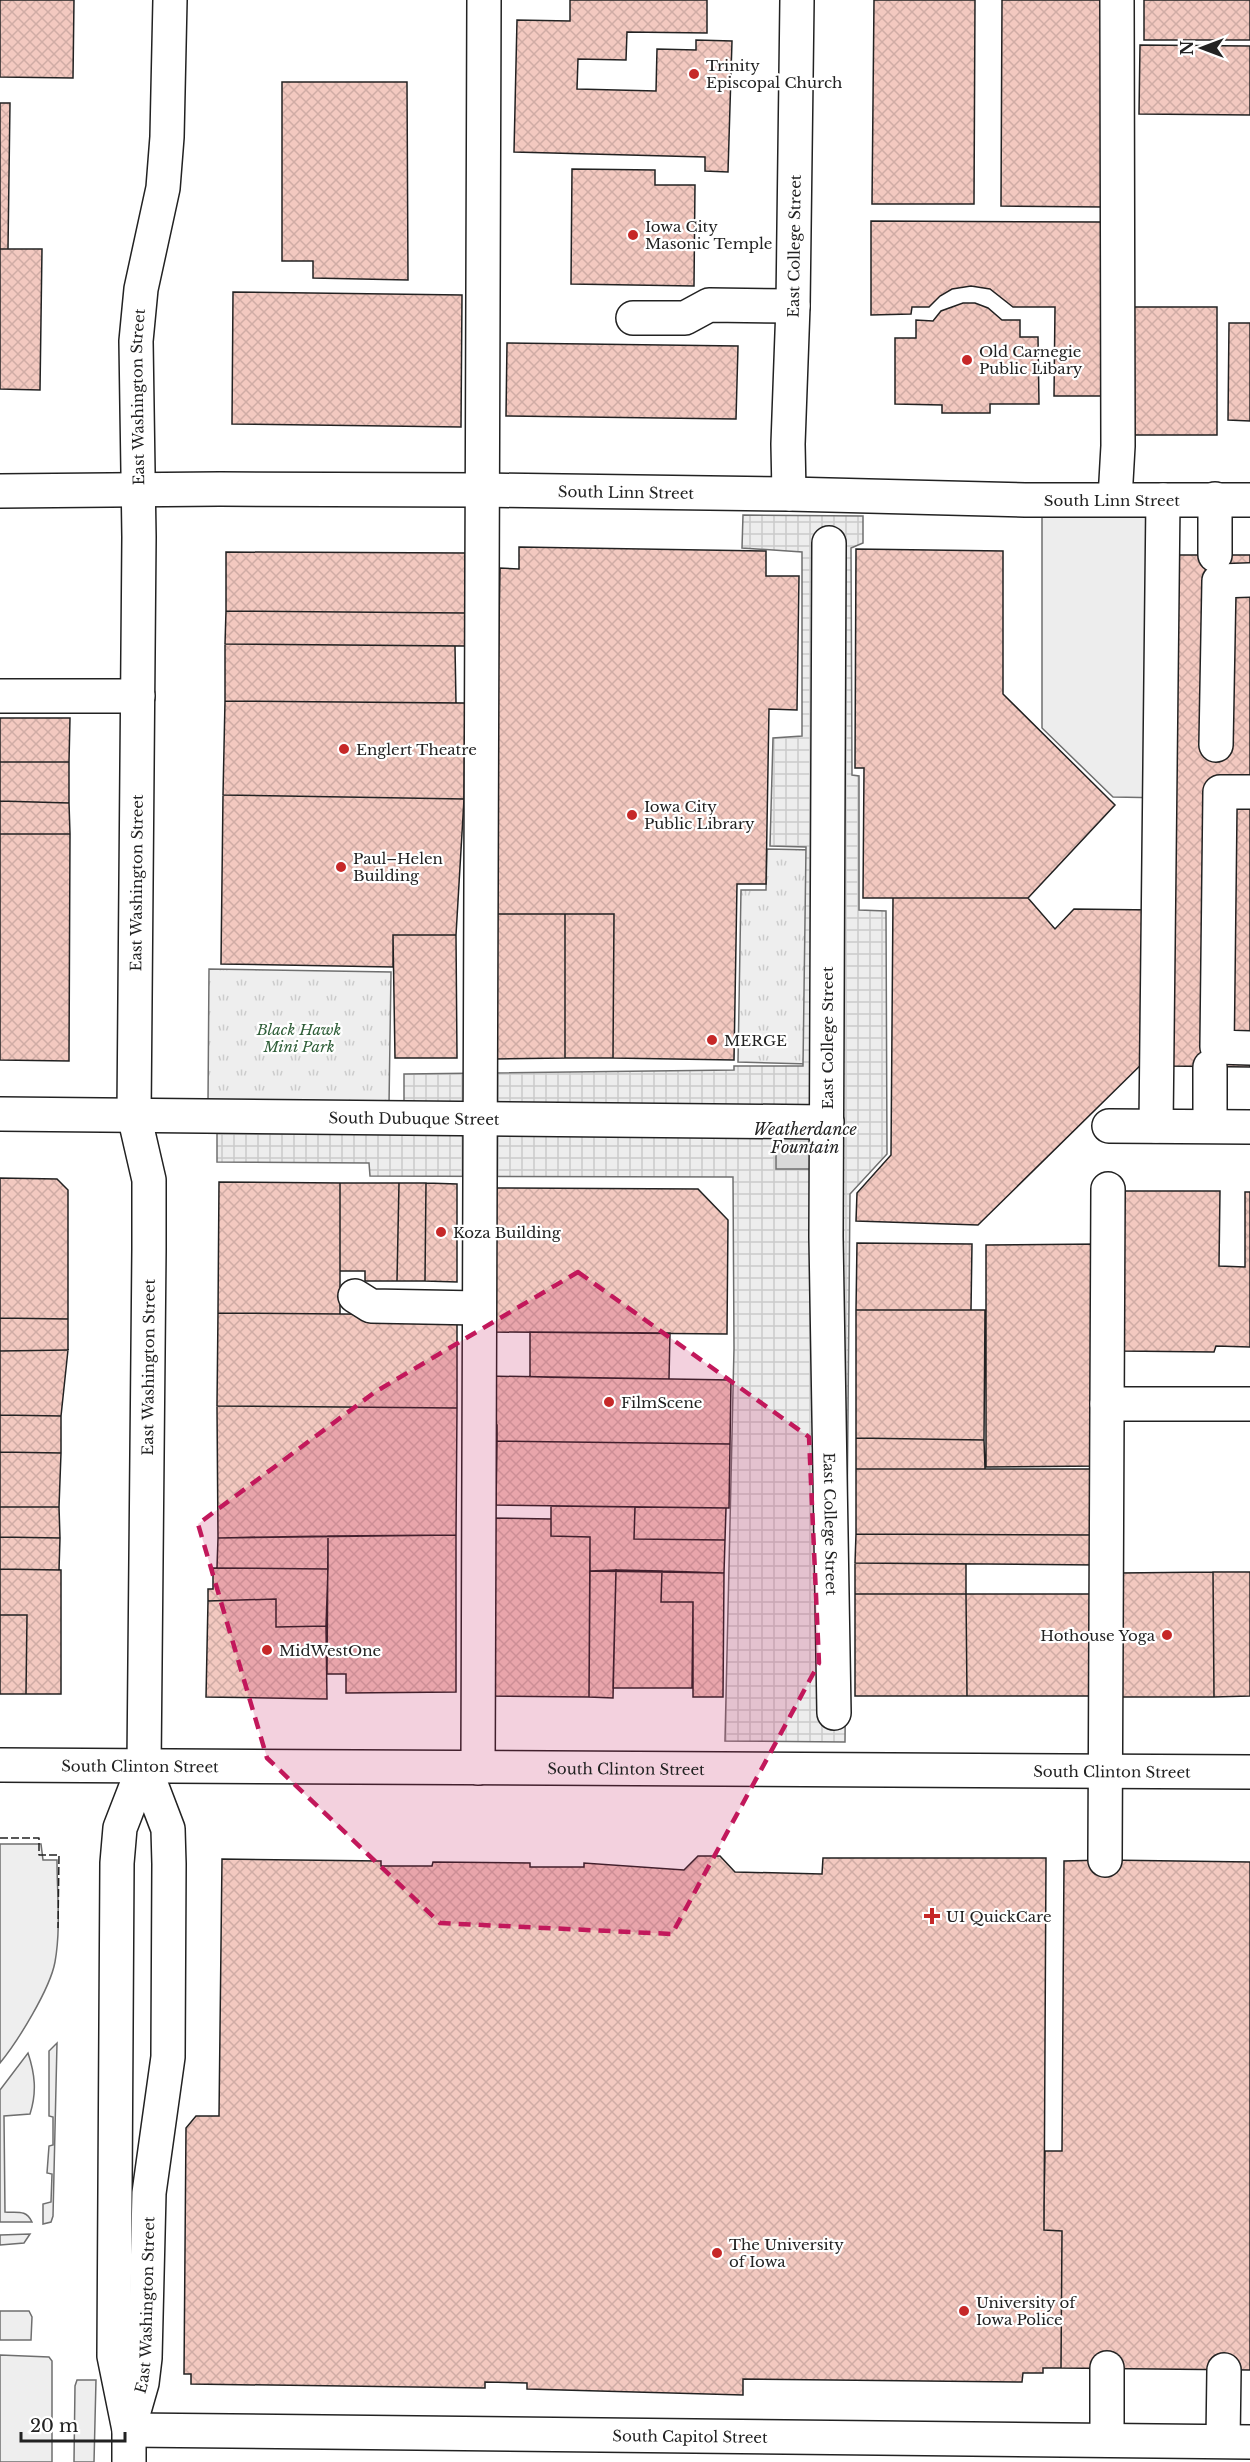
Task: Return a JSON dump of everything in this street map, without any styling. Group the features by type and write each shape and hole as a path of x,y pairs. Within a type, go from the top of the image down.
{"street":[{"name":"East Washington Street","path":"129,2430 114,2356 117,1863 120,1828 144,1766 149,1180 134,1115 138,696 136,341 141,289 162,188 167,137 170,0"},
{"path":"478,1768 484,0"},
{"name":"East College Street","path":"789,494 788,444 794,306 797,0"},
{"path":"1115,499 1118,446 1117,0"},
{"path":"633,318 685,318 710,305 794,306"},
{"name":"South Linn Street","path":"0,491 481,490 1025,500 1250,500"},
{"path":"1215,499 1215,555"},
{"path":"1156,1126 1163,500"},
{"name":"East College Street","path":"829,543 826,1237 834,1713"},
{"path":"1216,745 1219,581 1250,580"},
{"path":"0,696 138,696"},
{"path":"1250,792 1220,792 1217,1036 1217,1047 1250,1048"},
{"path":"1210,1067 1210,1126"},
{"name":"South Dubuque Street","path":"0,1114 827,1122"},
{"path":"1109,1126 1250,1127"},
{"path":"1105,1860 1103,1454 1107,1404 1108,1189"},
{"path":"355,1296 371,1306 479,1308"},
{"path":"1107,1404 1250,1404"},
{"name":"South Clinton Street","path":"0,1765 1250,1772"},
{"name":"East Washington Street","path":"129,2430 142,2383 145,2358 149,2193 168,2057 168,1829 144,1766"},
{"path":"1107,2368 1107,2440"},
{"path":"1224,2370 1236,2441"},
{"path":"129,2430 129,2462"},
{"name":"South Capitol Street","path":"129,2430 1236,2441"}],"highlighted area":[{"path":"578,1272 809,1437 819,1663 672,1934 440,1923 267,1758 198,1524 375,1392"}],"green space":[{"path":"767,849 814,850 809,1064 738,1062 741,890 766,890"},
{"name":"Black Hawk Mini Park","path":"209,969 391,972 389,1105 208,1103"},
{"path":"0,1844 41,1844 43,1860 57,1860 58,1924 55,1962 47,1986 24,2028 0,2063"},
{"path":"57,2043 53,2216 51,2222 43,2224 43,2204 51,2202 52,2174 47,2173 49,2146 53,2145 53,2117 49,2116 49,2051"},
{"path":"28,2053 34,2083 34,2098 30,2114 4,2116 5,2212 24,2213 32,2222 0,2222 0,2090"},
{"path":"30,2234 24,2243 0,2245 0,2235"},
{"path":"0,2311 29,2311 32,2317 31,2340 0,2340"},
{"path":"0,2355 49,2357 52,2361 52,2462 0,2462"},
{"path":"77,2380 96,2380 94,2462 74,2462"}],"shaded area":[{"path":"743,515 863,516 863,543 851,548 852,775 859,776 859,910 886,911 887,1154 850,1194 845,1742 725,1741 734,1348 733,1177 370,1176 369,1163 217,1162 217,1109 404,1110 404,1074 734,1070 734,1066 803,1066 806,847 770,846 773,738 802,736 802,552 742,548"},
{"path":"1042,515 1172,517 1168,798 1113,797 1042,728"}],"water":[{"name":"Weatherdance Fountain","path":"776,1108 834,1108 834,1169 776,1169"}],"building":[{"path":"0,0 74,0 73,78 0,77"},
{"name":"Trinity Episcopal Church","path":"570,0 707,0 707,33 627,32 626,60 578,59 577,89 656,91 657,49 696,50 696,40 732,41 728,172 705,171 705,157 514,152 517,20 570,21"},
{"path":"874,0 975,0 974,204 872,204"},
{"path":"1002,0 1105,0 1104,207 1001,206"},
{"path":"1144,0 1250,0 1250,40 1144,40"},
{"path":"1140,45 1250,46 1250,115 1139,114"},
{"path":"282,82 407,82 408,280 313,278 313,261 282,261"},
{"path":"0,103 10,103 8,249 0,249"},
{"name":"Iowa City Masonic Temple","path":"572,169 655,170 655,185 695,185 694,286 571,284"},
{"path":"871,221 1102,222 1101,396 1054,396 1055,307 1013,307 990,289 971,286 952,289 940,296 929,307 912,307 911,314 871,315"},
{"path":"0,249 42,249 40,390 0,389"},
{"path":"233,292 462,295 461,427 232,424"},
{"name":"Old Carnegie Public Libary","path":"963,303 975,303 988,308 1002,320 1020,320 1020,337 1038,337 1039,404 990,404 990,413 942,413 942,405 895,404 895,338 916,338 916,320 933,321 941,311"},
{"path":"1133,307 1217,307 1217,435 1133,435"},
{"path":"1229,323 1250,323 1250,421 1228,420"},
{"path":"507,343 738,346 736,419 506,416"},
{"name":"Iowa City Public Library","path":"519,547 766,551 766,576 799,576 797,710 769,709 766,884 737,884 734,1060 613,1058 614,914 494,914 500,568 519,569"},
{"path":"856,549 1003,551 1003,694 1115,805 1028,898 863,898 864,768 855,768"},
{"path":"226,552 465,553 465,613 226,611"},
{"path":"1173,555 1250,555 1250,1067 1167,1066"},
{"path":"226,611 465,613 465,646 225,644"},
{"path":"225,644 455,646 456,703 225,701"},
{"name":"Englert Theatre","path":"225,701 465,703 464,799 223,795"},
{"path":"0,718 70,718 69,762 0,762"},
{"path":"0,762 69,762 69,803 0,801"},
{"name":"Paul–Helen Building","path":"223,795 464,799 456,935 393,935 393,967 221,964"},
{"path":"0,801 69,803 70,834 0,834"},
{"path":"0,834 70,834 69,1061 0,1060"},
{"path":"893,898 1028,898 1055,929 1074,909 1154,910 1153,1053 978,1225 856,1221 857,1193 891,1155"},
{"path":"494,914 565,914 565,1058 494,1059"},
{"path":"565,914 614,914 613,1058 565,1058"},
{"path":"393,935 456,935 457,1058 395,1058"},
{"path":"0,1178 57,1179 68,1190 68,1319 0,1318"},
{"path":"219,1182 340,1183 340,1314 218,1313"},
{"path":"340,1183 399,1183 397,1281 365,1281 365,1271 340,1271"},
{"path":"399,1183 426,1183 425,1281 397,1281"},
{"name":"Koza Building","path":"426,1183 457,1184 457,1282 425,1281"},
{"path":"496,1188 698,1189 728,1220 727,1334 495,1332"},
{"path":"1122,1191 1220,1191 1219,1266 1245,1267 1245,1192 1250,1192 1250,1347 1216,1346 1214,1352 1120,1351"},
{"path":"857,1243 972,1244 971,1310 856,1310"},
{"path":"1101,1244 1099,1466 986,1467 986,1245"},
{"path":"856,1310 985,1310 984,1440 856,1438"},
{"path":"218,1313 457,1315 457,1408 217,1406"},
{"path":"0,1318 68,1319 68,1350 0,1351"},
{"path":"530,1332 670,1333 669,1379 530,1377"},
{"path":"68,1350 61,1416 0,1415 0,1351"},
{"name":"FilmScene","path":"487,1376 731,1380 730,1444 497,1441 497,1425 486,1425"},
{"path":"217,1406 457,1408 456,1535 218,1538"},
{"path":"0,1415 61,1416 61,1453 0,1452"},
{"path":"856,1438 984,1440 985,1469 856,1469"},
{"path":"497,1441 730,1444 729,1508 496,1505"},
{"path":"0,1452 61,1453 59,1507 0,1507"},
{"path":"856,1469 1096,1469 1095,1535 856,1534"},
{"path":"551,1506 635,1507 634,1539 725,1540 724,1573 590,1571 590,1537 551,1536"},
{"path":"0,1507 59,1507 60,1538 0,1537"},
{"path":"635,1507 726,1508 725,1540 634,1539"},
{"path":"490,1518 551,1519 551,1536 590,1537 589,1697 487,1696"},
{"path":"856,1534 1095,1535 1096,1565 855,1563"},
{"path":"456,1535 456,1692 346,1693 346,1674 327,1674 328,1536"},
{"path":"328,1536 328,1569 217,1568 218,1538"},
{"path":"0,1537 60,1538 59,1570 0,1569"},
{"path":"855,1563 966,1564 966,1594 855,1594"},
{"path":"213,1568 328,1569 326,1626 276,1627 276,1599 208,1601 208,1589 213,1589"},
{"path":"0,1569 61,1570 61,1694 26,1694 27,1615 0,1615"},
{"path":"616,1570 662,1571 661,1602 693,1602 692,1688 613,1688"},
{"path":"616,1570 613,1698 589,1697 590,1571"},
{"path":"662,1571 724,1573 723,1697 693,1697 693,1602 661,1602"},
{"name":"Hothouse Yoga","path":"1213,1572 1214,1697 1122,1697 1120,1573"},
{"path":"1213,1572 1250,1572 1250,1696 1214,1697"},
{"path":"855,1594 966,1594 967,1696 855,1696"},
{"path":"966,1594 1092,1594 1092,1696 967,1696"},
{"name":"MidWestOne","path":"276,1599 276,1627 326,1626 327,1699 206,1697 208,1601"},
{"path":"0,1615 27,1615 26,1694 0,1694"},
{"name":"The University of Iowa","path":"698,1856 720,1856 735,1872 822,1874 823,1858 1046,1858 1044,2230 1062,2231 1061,2368 1043,2368 1043,2373 1023,2373 1022,2382 743,2379 743,2395 527,2389 527,2383 485,2382 485,2388 191,2384 191,2374 184,2374 186,2128 196,2116 219,2116 222,1859 381,1861 381,1866 432,1866 433,1862 530,1863 530,1867 584,1867 584,1863 684,1870"},
{"path":"1064,1861 1250,1862 1250,2370 1061,2368 1062,2231 1044,2230 1044,2204 1045,2151 1062,2151"}],"fence":[{"path":"0,1838 39,1838 39,1855 59,1855 58,1928"}],"place":[{"name":"Trinity Episcopal Church","path":"694,74"},
{"name":"Iowa City Masonic Temple","path":"633,235"},
{"name":"Old Carnegie Public Libary","path":"967,360"},
{"name":"Englert Theatre","path":"344,749"},
{"name":"Iowa City Public Library","path":"632,815"},
{"name":"Paul–Helen Building","path":"341,867"},
{"name":"MERGE","path":"712,1040"},
{"name":"Koza Building","path":"441,1232"},
{"name":"FilmScene","path":"609,1402"},
{"name":"Hothouse Yoga","path":"1167,1635"},
{"name":"MidWestOne","path":"267,1650"},
{"name":"UI QuickCare","path":"932,1916"},
{"name":"The University of Iowa","path":"717,2253"},
{"name":"University of Iowa Police","path":"964,2311"}]}
